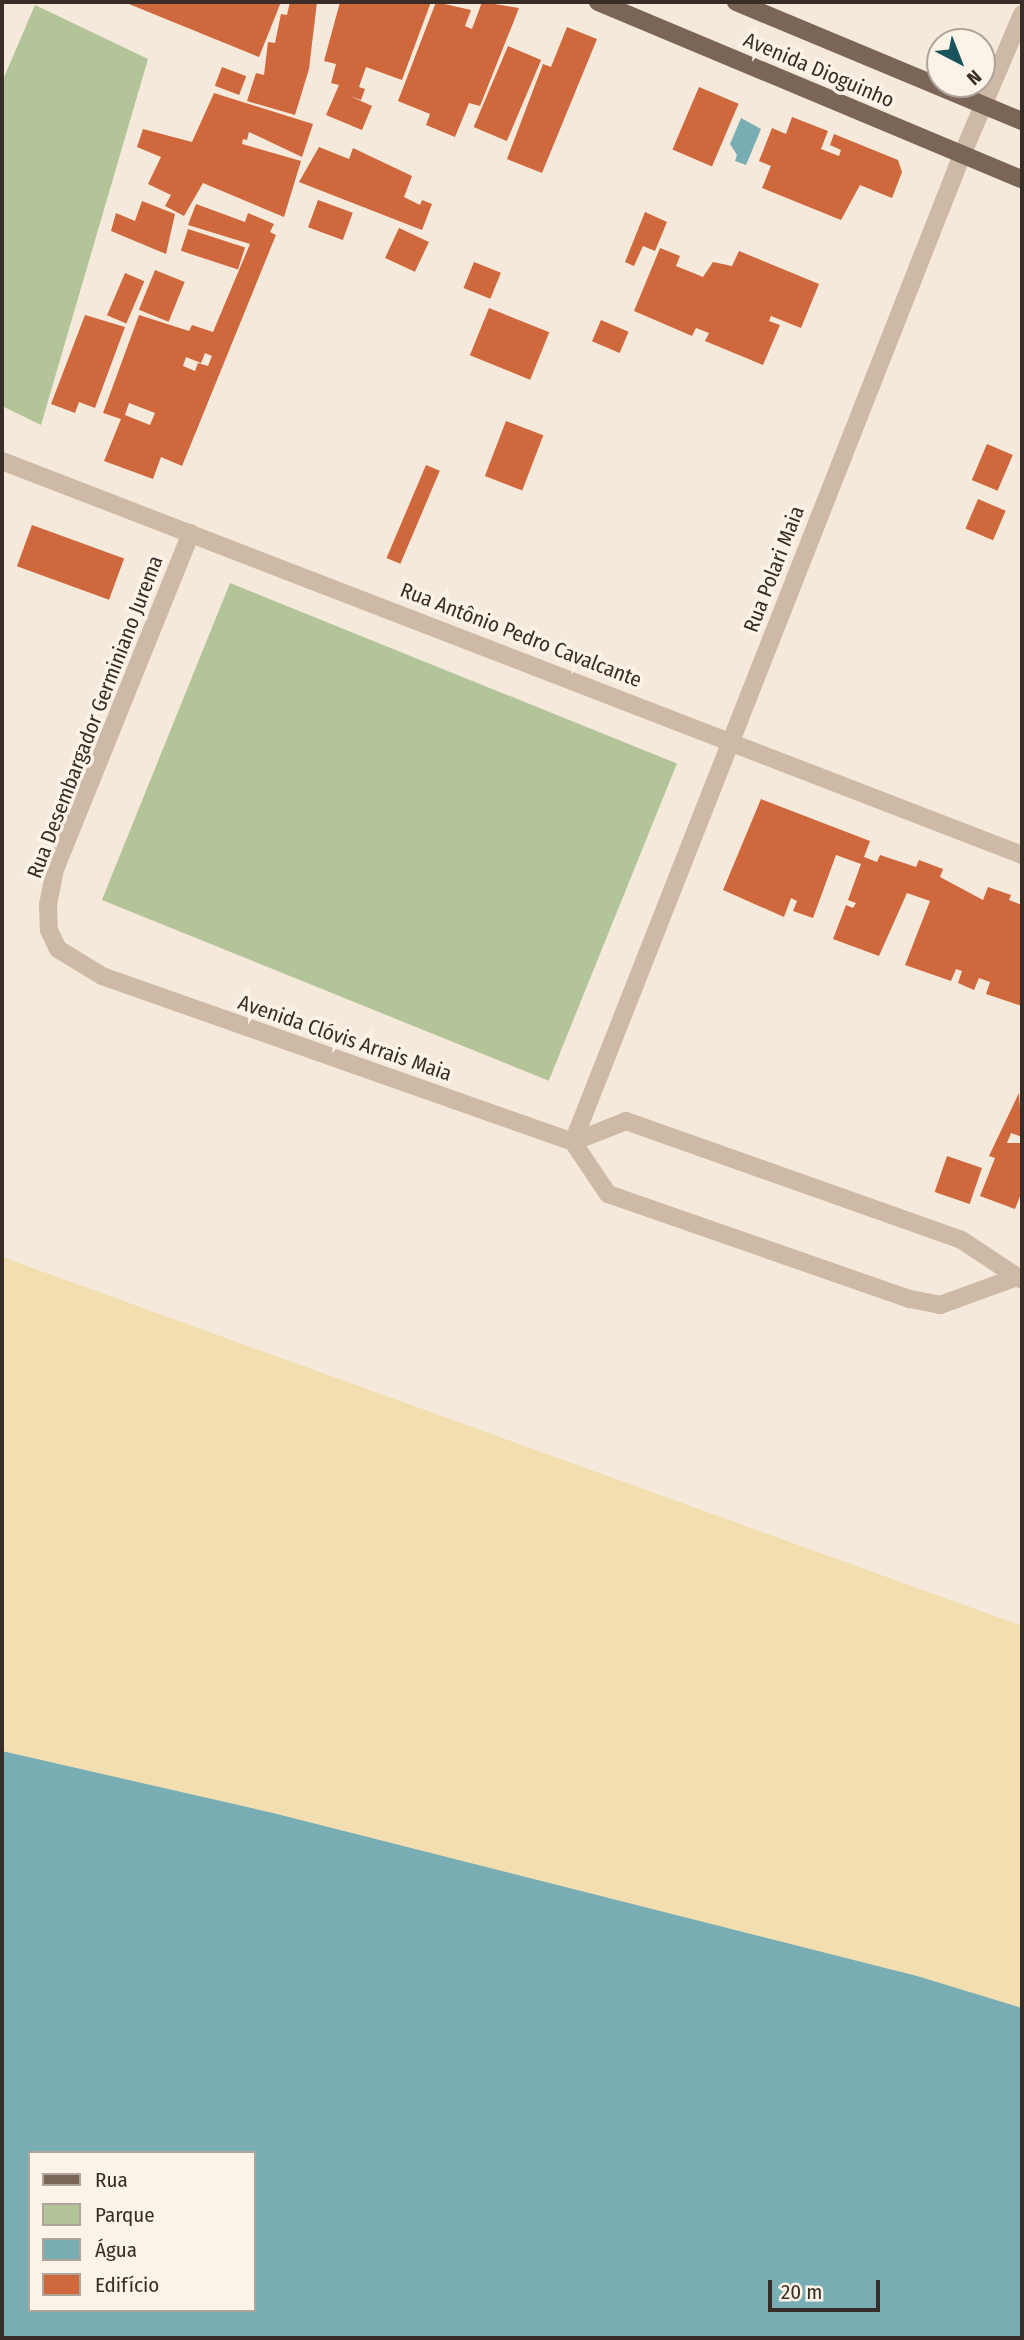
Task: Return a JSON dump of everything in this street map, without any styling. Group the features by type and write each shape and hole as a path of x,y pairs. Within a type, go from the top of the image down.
{"main road":[{"name":"Avenida Dioguinho","path":"598,2 1022,179"},
{"name":"Avenida Dioguinho","path":"736,2 1022,121"}],"street":[{"name":"Rua Polari Maia","path":"573,1142 962,155 1022,13"},
{"name":"Rua Antônio Pedro Cavalcante","path":"2,461 731,740 1022,855"},
{"name":"Rua Desembargador Germiniano Jurema","path":"102,976 58,949 49,930 48,905 55,869 191,533"},
{"name":"Avenida Clóvis Arrais Maia","path":"102,976 573,1142"},
{"path":"626,1121 960,1239 1018,1279 940,1305 910,1299 608,1195 573,1142 626,1121"}],"green space":[{"path":"35,5 148,59 41,425 2,406 2,82"},
{"path":"230,583 677,764 549,1081 102,900"}],"sand":[{"path":"2,1257 1022,1626 1022,2008 917,1976 273,1813 2,1751"}],"water":[{"path":"741,118 761,129 746,165 735,161 737,155 730,144"},
{"path":"2,1751 273,1813 917,1976 1022,2008 1022,2338 2,2338"}],"building":[{"path":"124,2 248,4 281,2 259,57"},
{"path":"290,2 317,2 309,69 295,115 247,101 256,73 264,75 268,42 275,43 281,14 287,15"},
{"path":"340,2 431,2 402,80 366,67 359,87 365,89 361,100 350,96 372,106 362,130 326,115 339,85 331,83 336,64 324,61"},
{"path":"436,2 471,10 465,26 472,29 482,2 519,8 480,106 469,103 455,137 426,125 430,114 398,101"},
{"path":"567,27 597,39 542,173 507,159 543,64 551,67"},
{"path":"508,46 541,60 507,141 474,127"},
{"path":"222,67 246,76 239,95 215,86"},
{"path":"699,87 739,104 712,166 672,150"},
{"path":"214,93 313,124 302,157 249,132 247,140 243,139 242,144 301,161 284,217 203,183 184,216 165,206 171,195 148,184 161,157 137,147 143,129 192,142"},
{"path":"792,117 828,131 821,149 839,156 841,150 830,145 834,134 898,160 902,172 892,198 860,185 841,220 762,188 771,166 759,161 772,128 786,134"},
{"path":"319,147 349,159 353,148 412,176 404,197 420,205 422,200 432,204 422,230 299,182"},
{"path":"318,200 353,213 343,240 308,227"},
{"path":"142,201 175,214 166,254 111,231 116,213 135,221"},
{"path":"196,204 245,222 248,213 274,224 270,232 276,235 182,466 161,457 153,479 104,461 121,419 103,413 139,315 189,331 192,325 213,332 250,244 188,225","holes":["205,353 212,356 208,366 198,363 195,371 183,366 186,357 201,363","129,403 155,413 150,425 125,415"]},
{"path":"645,212 667,222 655,251 643,246 634,266 625,262"},
{"path":"399,228 429,242 415,272 385,258"},
{"path":"188,229 245,248 238,269 181,251"},
{"path":"660,248 680,256 676,266 703,277 713,262 732,266 739,251 819,284 801,328 771,316 769,321 780,325 763,365 705,341 709,333 696,328 692,336 634,311"},
{"path":"474,262 501,273 490,299 464,288"},
{"path":"155,270 185,282 169,322 139,310"},
{"path":"125,273 144,281 126,324 107,315"},
{"path":"489,308 549,332 530,380 470,355"},
{"path":"85,315 125,327 95,408 79,402 75,413 51,404"},
{"path":"601,320 629,332 620,353 592,341"},
{"path":"506,421 543,435 522,490 485,476"},
{"path":"987,444 1013,455 998,491 972,480"},
{"path":"426,465 440,471 400,564 387,558"},
{"path":"978,499 1006,511 993,540 965,528"},
{"path":"32,525 124,559 109,600 17,566"},
{"path":"761,799 870,841 864,857 877,862 880,855 916,867 919,860 943,869 940,877 983,900 988,887 1011,895 1009,900 1022,905 1022,1006 986,994 990,982 979,978 974,990 958,983 962,971 956,969 951,981 905,965 930,901 907,893 879,956 833,939 846,905 853,908 856,903 848,900 861,864 836,855 813,918 793,911 797,901 791,898 784,917 723,890"},
{"path":"1019,1093 1022,1137 1011,1133 1007,1143 1022,1143 1022,1191 1015,1209 980,1196 995,1158 989,1156"},
{"path":"947,1156 982,1168 970,1204 935,1192"}]}
